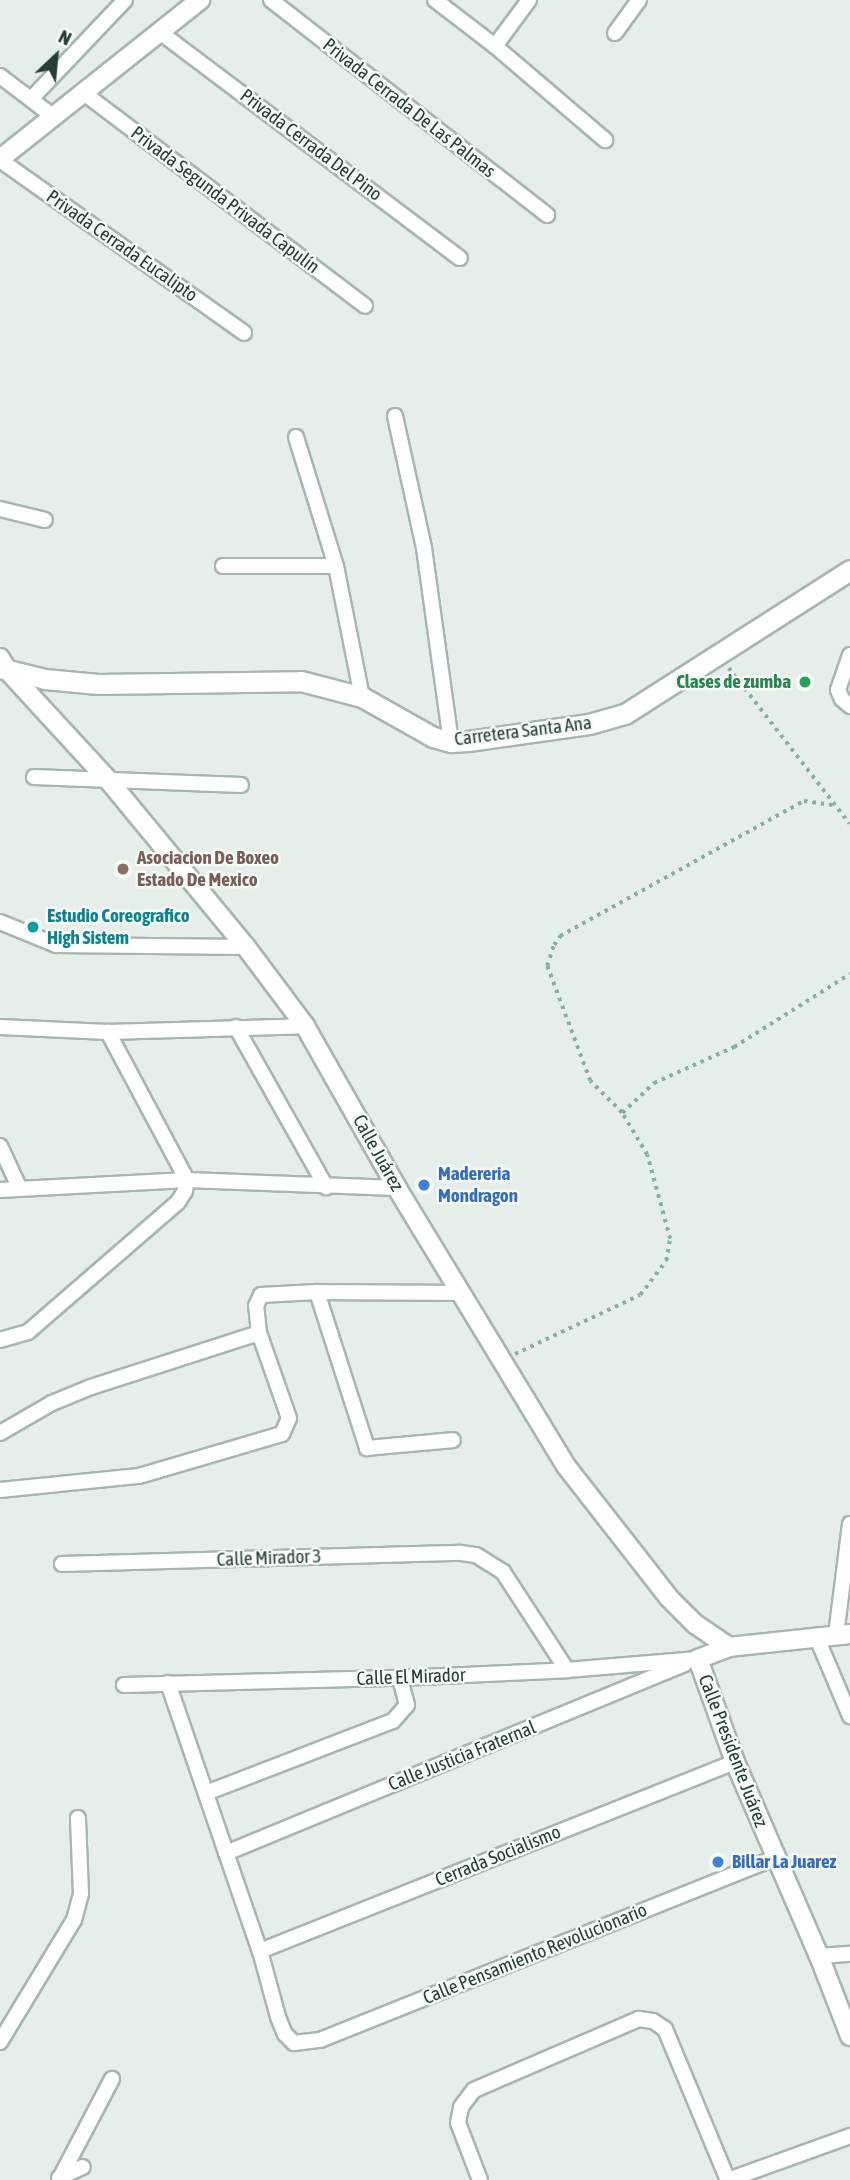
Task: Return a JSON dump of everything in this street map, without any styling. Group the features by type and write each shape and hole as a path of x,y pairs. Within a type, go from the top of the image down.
{"main road":[{"name":"Carretera Santa Ana","path":"2,666 45,679 98,684 301,681 362,697 433,737 451,741 608,720 625,714 850,570"}],"street":[{"path":"32,99 125,0"},
{"path":"0,160 200,0"},
{"name":"Privada Cerrada De Las Palmas","path":"271,0 547,215"},
{"path":"435,0 495,46 605,140"},
{"path":"495,46 529,0"},
{"path":"615,33 639,0"},
{"name":"Privada Cerrada Del Pino","path":"161,33 460,258"},
{"path":"0,76 54,117"},
{"name":"Privada Segunda Privada Capulín","path":"85,94 365,306"},
{"name":"Privada Cerrada Eucalipto","path":"0,160 244,332"},
{"path":"395,416 424,548 451,741"},
{"path":"296,437 336,566 362,697"},
{"path":"0,509 46,520"},
{"path":"223,566 336,566"},
{"path":"850,655 838,690 842,699 850,706"},
{"name":"Calle Juárez","path":"2,666 109,781 246,947 305,1026 397,1188 566,1466 614,1531 669,1598 704,1631 729,1647"},
{"path":"34,777 241,785"},
{"path":"0,922 56,945 246,947"},
{"path":"0,1027 108,1032 305,1026"},
{"path":"236,1027 326,1187"},
{"path":"108,1032 187,1181"},
{"path":"0,1146 20,1189"},
{"path":"0,1190 187,1181 397,1188"},
{"path":"0,1340 28,1332 178,1202 187,1181"},
{"path":"0,1490 139,1476 282,1434 289,1418 259,1333 256,1306 261,1295 269,1292 461,1293"},
{"path":"317,1292 368,1448 453,1440"},
{"path":"0,1433 52,1403 91,1387 259,1333"},
{"path":"698,1659 729,1647 843,1634 850,1524"},
{"name":"Calle Mirador 3","path":"62,1564 461,1553 476,1555 503,1572 567,1670"},
{"path":"817,1638 850,1716"},
{"name":"Calle El Mirador","path":"124,1685 400,1678 567,1670 698,1659"},
{"name":"Calle Presidente Juárez","path":"698,1659 735,1762 819,1956 850,2036"},
{"name":"Calle Justicia Fraternal","path":"226,1853 698,1659"},
{"path":"206,1793 393,1721 407,1705 400,1678"},
{"path":"168,1683 260,1951"},
{"name":"Cerrada Socialismo","path":"260,1951 735,1762"},
{"path":"0,2042 74,1920 81,1894 78,1818"},
{"name":"Calle Pensamiento Revolucionario","path":"260,1951 285,2034 294,2043 320,2040 775,1858"},
{"path":"819,1956 850,1954"},
{"path":"480,2180 458,2123 461,2107 474,2090 639,2019 653,2021 665,2029 728,2180 850,2136"},
{"path":"57,2179 112,2080"},
{"path":"57,2179 83,2167"}],"path":[{"path":"719,654 850,824"},
{"path":"502,1360 640,1295 666,1261 670,1239 647,1155 622,1113 590,1081 547,966 560,936 804,801 833,805"},
{"path":"622,1113 654,1083 734,1047 850,974"}],"place":[{"name":"Clases de zumba","path":"805,682"},
{"name":"Asociacion De Boxeo Estado De Mexico","path":"123,869"},
{"name":"Estudio Coreografico High Sistem","path":"33,927"},
{"name":"Madereria Mondragon","path":"424,1185"},
{"name":"Billar La Juarez","path":"718,1862"}]}
